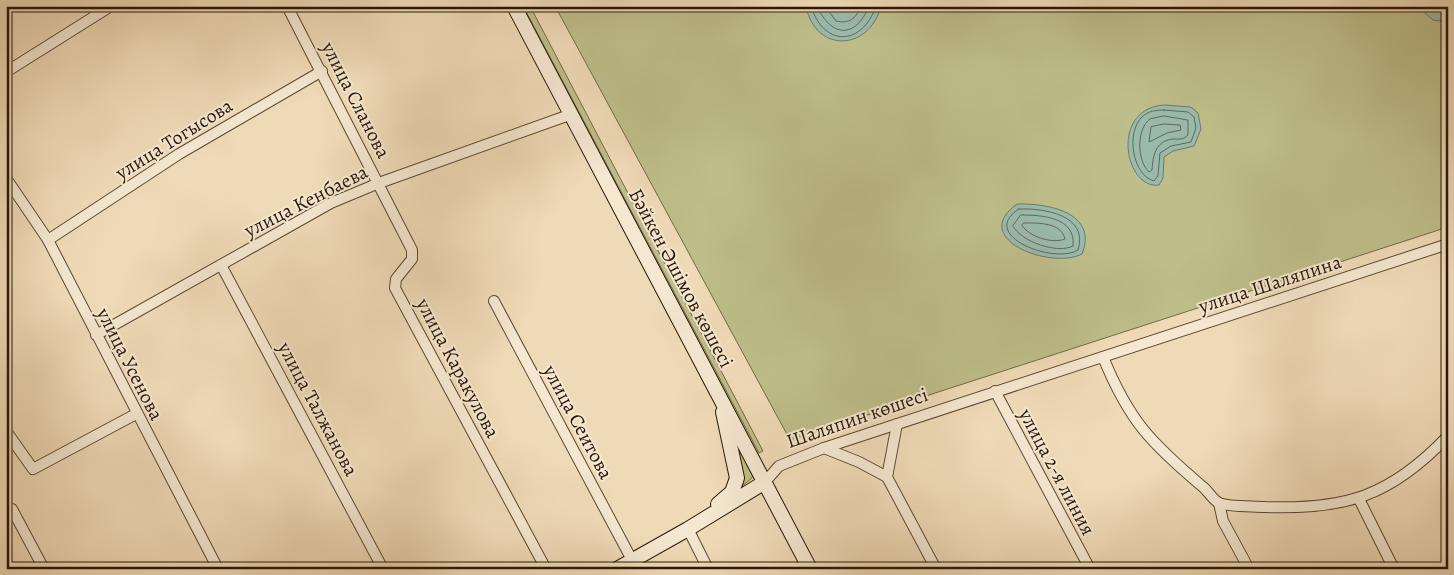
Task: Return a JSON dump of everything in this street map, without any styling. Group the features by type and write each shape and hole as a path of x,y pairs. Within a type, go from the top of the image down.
{"main road":[{"name":"Бәйкен Әшімов көшесі","path":"514,6 810,569"},
{"path":"688,529 732,492 737,478 718,392"},
{"name":"Шаляпин көшесі","path":"617,569 765,482"}],"street":[{"path":"6,72 111,6"},
{"name":"улица Сланова","path":"287,6 379,183"},
{"name":"улица Тогысова","path":"48,240 179,154 322,71"},
{"name":"улица Кенбаева","path":"96,335 331,203 379,183 572,114"},
{"name":"улица Усенова","path":"6,178 48,240 136,414 218,569"},
{"name":"улица Каракулова","path":"379,183 412,250 412,259 396,279 395,288 546,569"},
{"name":"улица Шаляпина","path":"1103,357 1448,244"},
{"name":"улица Талжанова","path":"221,265 383,569"},
{"name":"улица Сеитова","path":"494,301 632,560"},
{"path":"1103,357 1115,388 1136,423 1161,451 1219,503 1224,521 1249,569"},
{"name":"Шаляпин көшесі","path":"765,482 779,466 824,448 1103,357"},
{"name":"улица 2-я линия","path":"994,392 1090,569"},
{"path":"6,431 33,469 136,414"},
{"path":"887,477 897,424"},
{"path":"1219,503 1286,508 1359,499 1395,482 1417,465 1448,436"},
{"path":"824,448 859,462 887,477 936,569"},
{"path":"1359,499 1394,569"},
{"path":"12,510 44,569"},
{"path":"688,529 708,569"}],"green space":[{"path":"523,6 530,6 763,451 759,453"},
{"path":"555,6 1448,6 1448,227 790,440"},
{"path":"731,430 753,471 752,478 735,492"}],"water":[{"path":"806,6 881,6 875,21 865,32 854,39 842,41 831,39 820,32 811,21"},
{"path":"1424,6 1448,6 1448,22 1433,20 1425,13"},
{"path":"1164,105 1191,107 1198,113 1201,129 1194,146 1173,151 1164,157 1163,178 1159,185 1147,183 1138,175 1131,163 1128,148 1129,133 1135,120 1147,110"},
{"path":"1017,204 1042,205 1055,208 1077,219 1083,228 1085,240 1082,254 1068,258 1052,258 1019,248 1008,239 1002,229 1004,217"}]}
